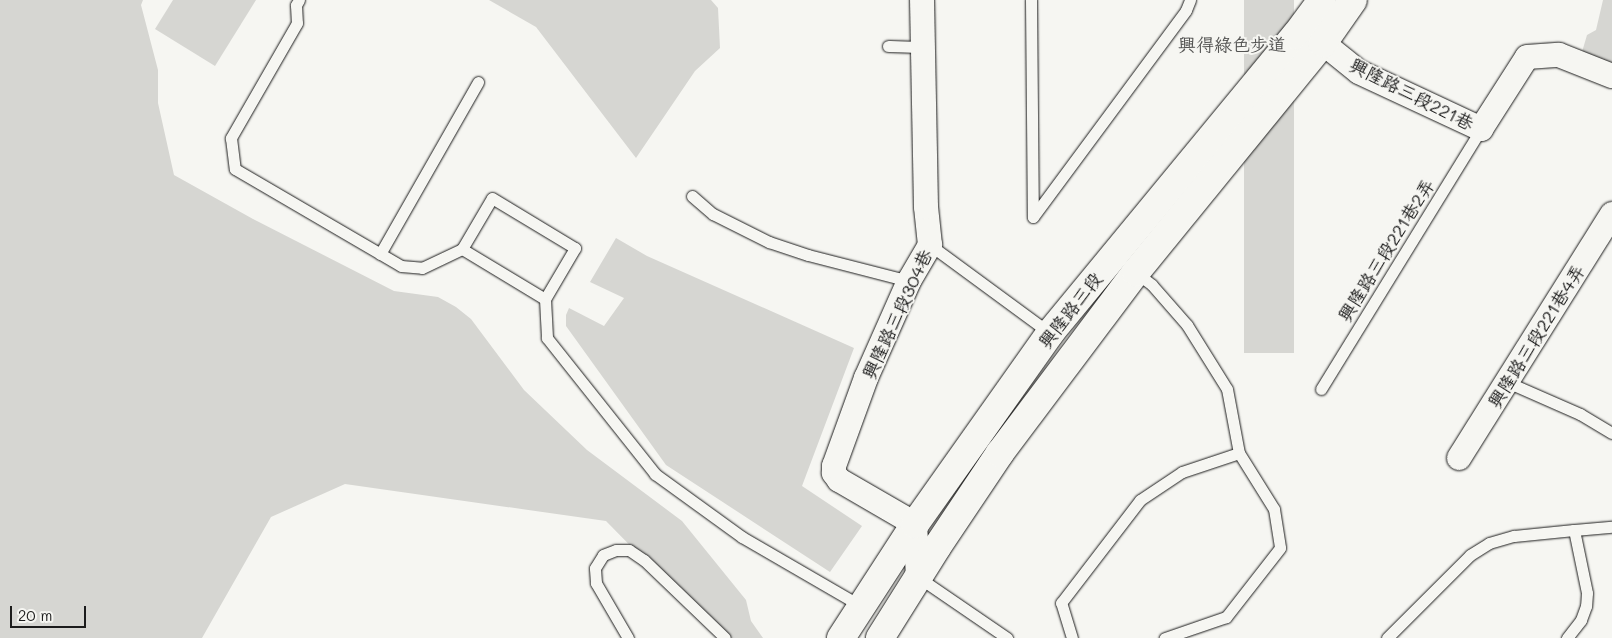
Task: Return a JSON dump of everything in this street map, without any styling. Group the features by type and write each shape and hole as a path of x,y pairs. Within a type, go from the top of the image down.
{"main road":[{"name":"興隆路三段","path":"880,638 918,577 1125,264 1322,0"},
{"name":"興隆路三段","path":"841,638 915,524 1050,333 1125,264 1324,43 1352,0"}],"street":[{"name":"興隆路三段304巷","path":"915,524 839,480 834,473 834,466 866,378 909,281 930,245 926,207 921,47 922,0"},
{"name":"興隆路三段221巷","path":"1324,43 1359,72 1481,129 1526,57 1559,55 1612,76"},
{"name":"興隆路三段221巷4弄","path":"1459,458 1612,214"},
{"path":"915,524 918,577"}],"lane":[{"path":"299,0 296,5 297,23 231,138 235,169 401,266 422,268 462,249 492,198 575,248 545,299 547,338 655,474 742,537 861,606"},
{"path":"1032,0 1033,218 1186,10 1190,0"},
{"path":"888,46 921,47"},
{"path":"380,254 478,82"},
{"name":"興隆路三段221巷2弄","path":"1321,389 1481,129"},
{"path":"692,196 713,214 769,242 808,255 909,281"},
{"path":"930,245 1050,333"},
{"path":"462,249 545,299"},
{"path":"1125,264 1152,285 1188,324 1227,389 1239,453 1274,508 1280,548 1226,617 1165,638"},
{"path":"1507,382 1580,414 1612,433"},
{"path":"1072,638 1061,603 1140,500 1182,472 1239,453"},
{"path":"1387,638 1470,555 1489,543 1514,536 1612,527"},
{"path":"1567,638 1581,620 1586,606 1587,593 1574,530"},
{"path":"628,638 596,583 596,568 603,555 616,550 629,550 644,560 725,638"},
{"path":"918,577 1007,638"}],"green space":[{"path":"0,0 143,0 141,5 158,70 158,103 174,175 253,219 394,291 438,297 456,307 471,319 524,390 587,450 682,521 746,600 751,621 763,638 721,638 606,521 345,484 271,517 202,638 0,638"},
{"path":"173,0 256,0 215,66 155,29"},
{"path":"489,0 711,0 718,8 720,48 695,71 636,158 536,27"},
{"path":"1244,0 1294,0 1294,353 1244,353"},
{"path":"1603,0 1612,0 1612,63 1582,52 1587,35 1596,30"},
{"path":"616,238 647,256 854,348 802,486 862,526 830,572 666,465 566,326 566,315 569,308 604,326 624,298 590,282"}],"park label":[{"name":"興得綠色步道","path":"1232,44"}]}
